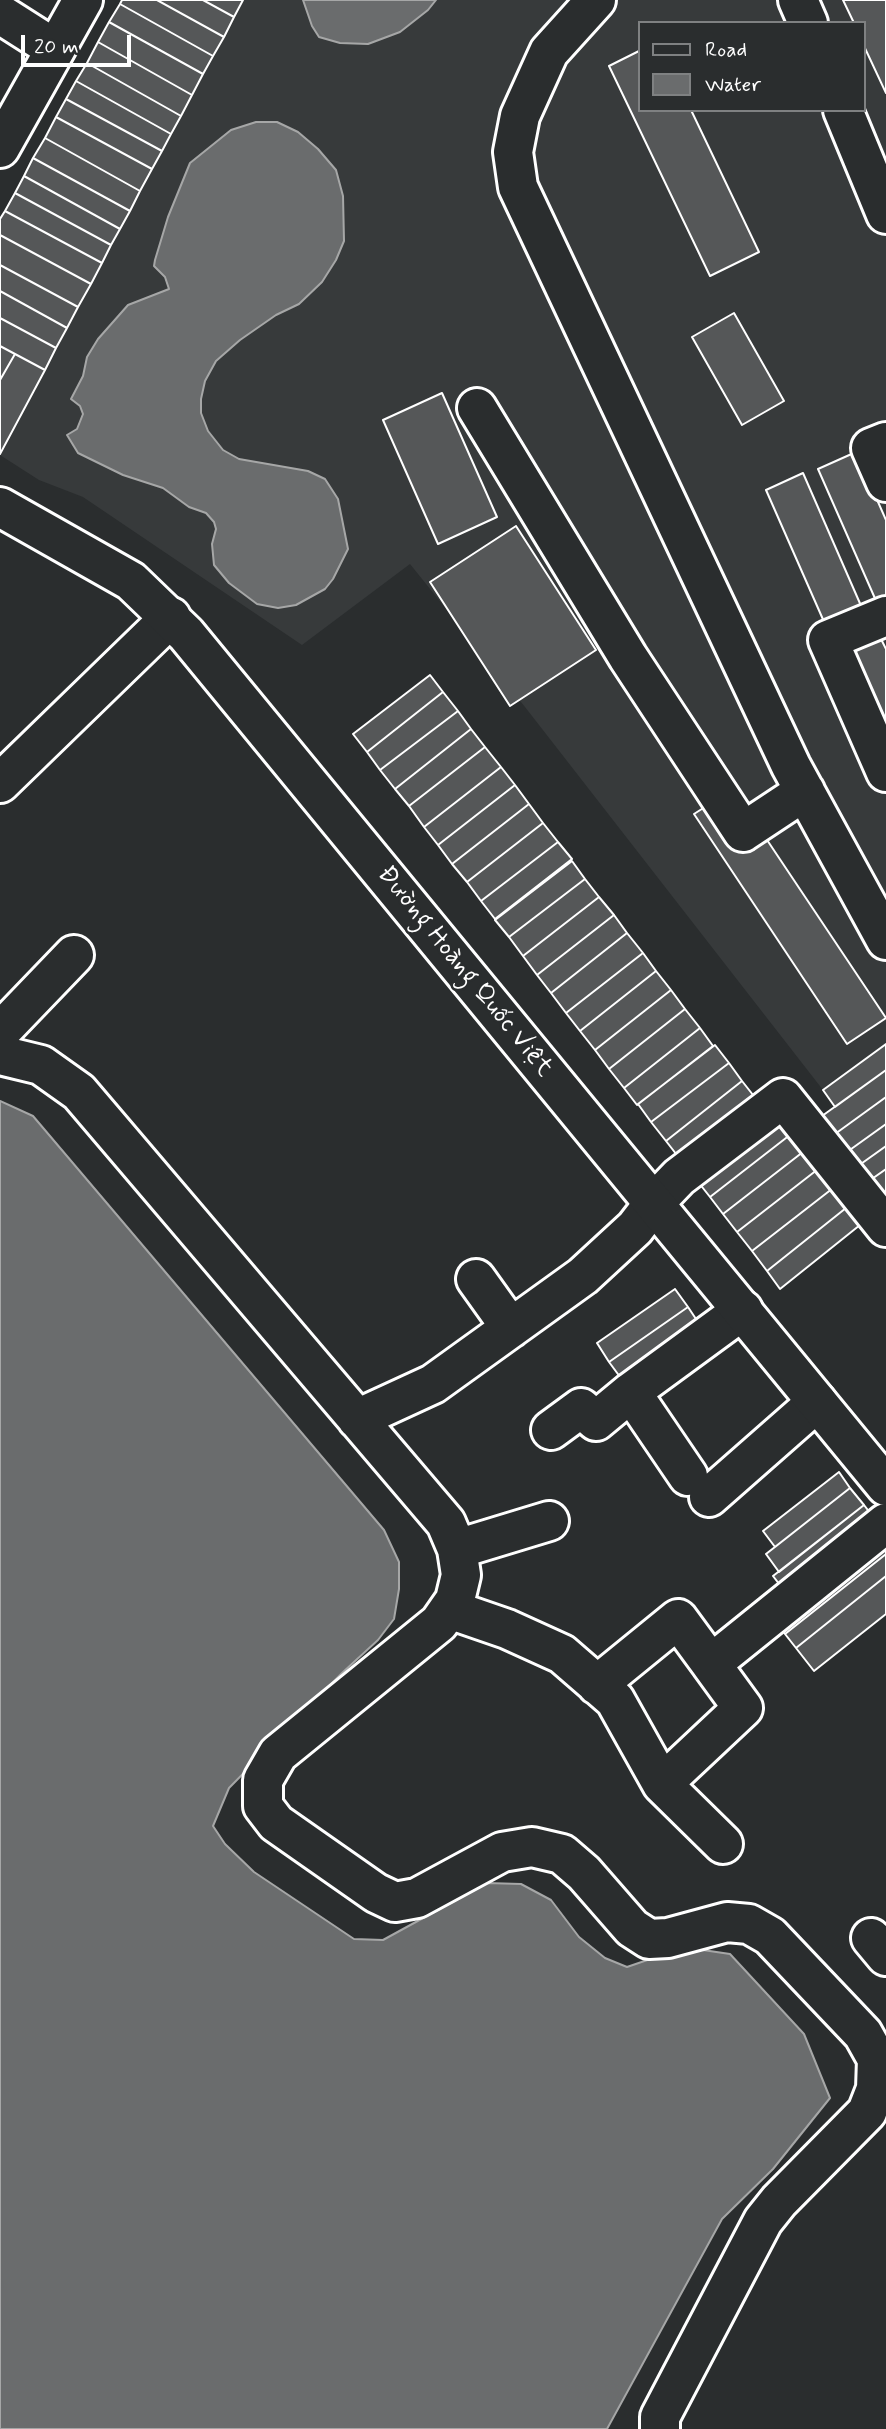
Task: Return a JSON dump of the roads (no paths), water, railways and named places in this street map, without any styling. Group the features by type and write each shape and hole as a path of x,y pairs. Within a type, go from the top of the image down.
{"street":[{"path":"0,148 83,0"},
{"path":"596,0 550,52 520,116 513,152 519,187 804,791 886,940"},
{"path":"798,0 806,21"},
{"path":"0,14 55,49"},
{"path":"845,112 886,214"},
{"path":"477,408 628,657 743,832 804,791"},
{"path":"886,442 871,448 886,482"},
{"name":"Đường Hoàng Quốc Việt","path":"0,507 131,581 171,617 886,1486"},
{"path":"886,616 828,640 886,772"},
{"path":"0,783 171,617"},
{"path":"0,1032 74,956"},
{"path":"0,1055 41,1065 79,1092 446,1523 457,1549 460,1575 455,1600 439,1622 278,1754 263,1780 263,1806 276,1823 376,1894 396,1902 417,1898 502,1852 532,1847 562,1854 584,1873 632,1928 649,1938 668,1938 727,1922 749,1924 770,1936 863,2034 877,2059 876,2089 867,2112 779,2200 763,2221 660,2417 660,2429"},
{"path":"357,1419 433,1384 583,1276 635,1228 655,1202 680,1177 783,1098 886,1227"},
{"path":"476,1279 511,1328"},
{"path":"551,1430 581,1408 596,1421 743,1310"},
{"path":"631,1392 699,1487 817,1402"},
{"path":"457,1549 549,1521"},
{"path":"711,1664 886,1523"},
{"path":"449,1609 507,1629 562,1654 615,1700 662,1784 723,1844"},
{"path":"597,1685 678,1619 743,1708 662,1784"}],"water":[{"path":"303,0 436,0 428,10 400,32 368,44 340,43 319,37"},
{"path":"256,122 277,122 298,132 318,149 336,170 343,196 344,241 322,282 299,304 276,315 216,361 205,381 201,399 201,413 208,431 223,450 239,459 308,471 325,479 338,499 348,549 333,579 325,589 296,605 278,608 257,604 229,583 214,565 212,544 216,529 206,513 189,507 163,488 123,475 78,453 67,435 77,429 83,414 80,406 71,399 83,376 87,357 98,339 128,305 169,289 165,277 154,266 155,260 168,217 190,163 231,130"},
{"path":"0,1101 33,1116 384,1530 399,1562 399,1589 394,1619 378,1640 229,1788 213,1826 225,1844 254,1872 354,1939 383,1940 487,1883 521,1884 551,1900 579,1937 605,1958 627,1967 659,1956 696,1949 730,1954 804,2034 830,2098 773,2169 722,2219 607,2429 0,2429"}]}
